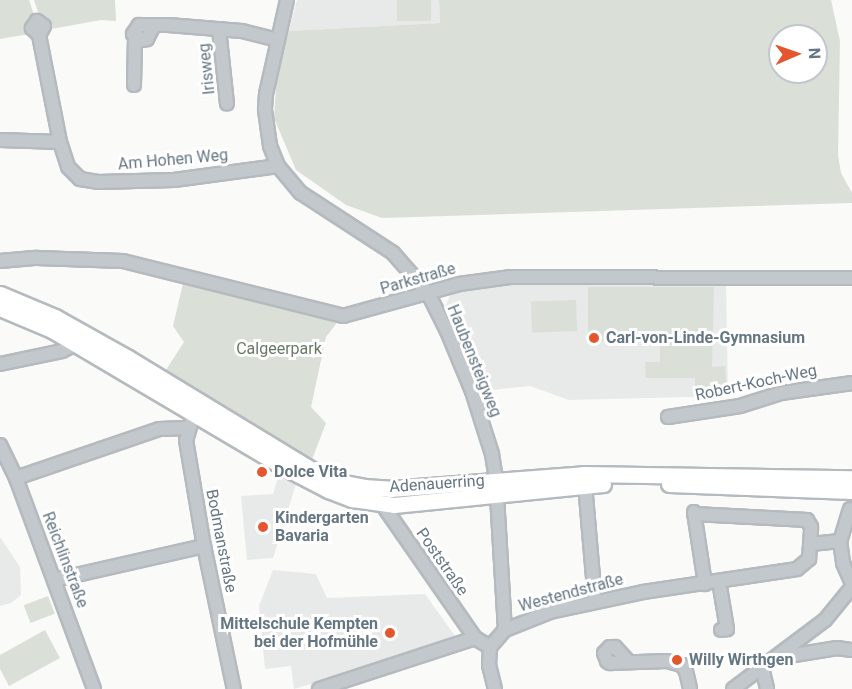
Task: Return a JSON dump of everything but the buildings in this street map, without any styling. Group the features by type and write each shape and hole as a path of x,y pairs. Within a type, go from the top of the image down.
{"main road":[{"name":"Adenauerring","path":"0,294 55,317 86,344"},
{"name":"Adenauerring","path":"0,308 86,344 329,480 364,487 390,489 658,484 852,491"},
{"name":"Adenauerring","path":"195,406 320,486 352,499 382,504 583,474 852,478"}],"street":[{"name":"Haubensteigweg","path":"287,0 276,40 265,110 270,146 278,166 301,193 393,253 429,293 472,391 492,454 506,630"},
{"path":"134,85 134,30 139,26 242,31 276,40"},
{"name":"Irisweg","path":"219,29 227,104"},
{"name":"Am Hohen Weg","path":"39,35 60,142 68,166 73,173 87,181 174,180 278,166"},
{"path":"0,140 60,142"},
{"name":"Parkstraße","path":"0,261 37,258 123,261 343,316 459,284 547,275 852,278"},
{"path":"42,357 51,347 52,330"},
{"path":"0,364 42,357 86,344"},
{"name":"Robert-Koch-Weg","path":"668,417 740,406 792,391 852,383"},
{"name":"Bodmanstraße","path":"195,406 187,428 186,440 204,546 234,689"},
{"path":"16,478 159,429 187,428"},
{"name":"Reichlinstraße","path":"0,445 16,478 94,689"},
{"path":"585,484 594,600"},
{"name":"Poststraße","path":"382,504 475,638"},
{"path":"733,689 825,620 852,585 843,563 840,541 850,508"},
{"path":"705,584 694,513 798,518 807,520 811,527 811,544 840,541"},
{"name":"Westendstraße","path":"490,646 506,630 550,612 594,600 798,569 809,559 811,544"},
{"path":"54,580 204,546"},
{"path":"719,582 728,628 721,630"},
{"path":"319,689 351,685 475,638 490,646 489,665 495,689"},
{"path":"775,658 837,648 852,650"},
{"path":"629,662 667,661 682,665 686,671 690,689"},
{"path":"762,667 767,689"}],"shaded area":[{"path":"297,0 439,0 440,23 289,31"},
{"name":"Carl-von-Linde-Gymnasium","path":"510,281 726,283 728,396 569,400 530,386 482,391 446,305 451,293 460,287"},
{"name":"Kindergarten Bavaria","path":"278,477 296,484 273,558 247,560 241,496 273,494"},
{"path":"0,537 20,567 21,595 11,603 0,606"},
{"path":"273,570 316,574 327,598 425,594 458,640 294,689 291,666 265,669 259,606"}],"green space":[{"path":"0,0 29,0 34,15 27,24 29,34 0,39"},
{"path":"34,0 115,0 116,21 101,20 51,29 49,21 39,15"},
{"path":"397,0 431,0 431,21 397,21"},
{"path":"439,0 831,0 840,41 838,155 841,173 852,193 852,203 382,218 346,205 296,170 274,118 277,71 289,31 440,23"},
{"name":"Calgeerpark","path":"184,279 339,320 326,337 311,407 326,423 311,462 164,373 184,342 173,326"},
{"path":"588,287 714,287 712,367 725,366 727,393 695,394 695,378 646,378 645,362 660,362 660,341 588,341"},
{"path":"576,300 577,331 532,333 531,302"},
{"path":"48,596 55,614 31,623 24,605"},
{"path":"45,630 60,658 9,686 0,669 0,655"}],"place":[{"name":"Carl-von-Linde-Gymnasium","path":"594,338"},
{"name":"Dolce Vita","path":"262,472"},
{"name":"Kindergarten Bavaria","path":"263,527"},
{"name":"Mittelschule Kempten bei der Hofmühle","path":"390,633"},
{"name":"Willy Wirthgen","path":"677,660"}]}
